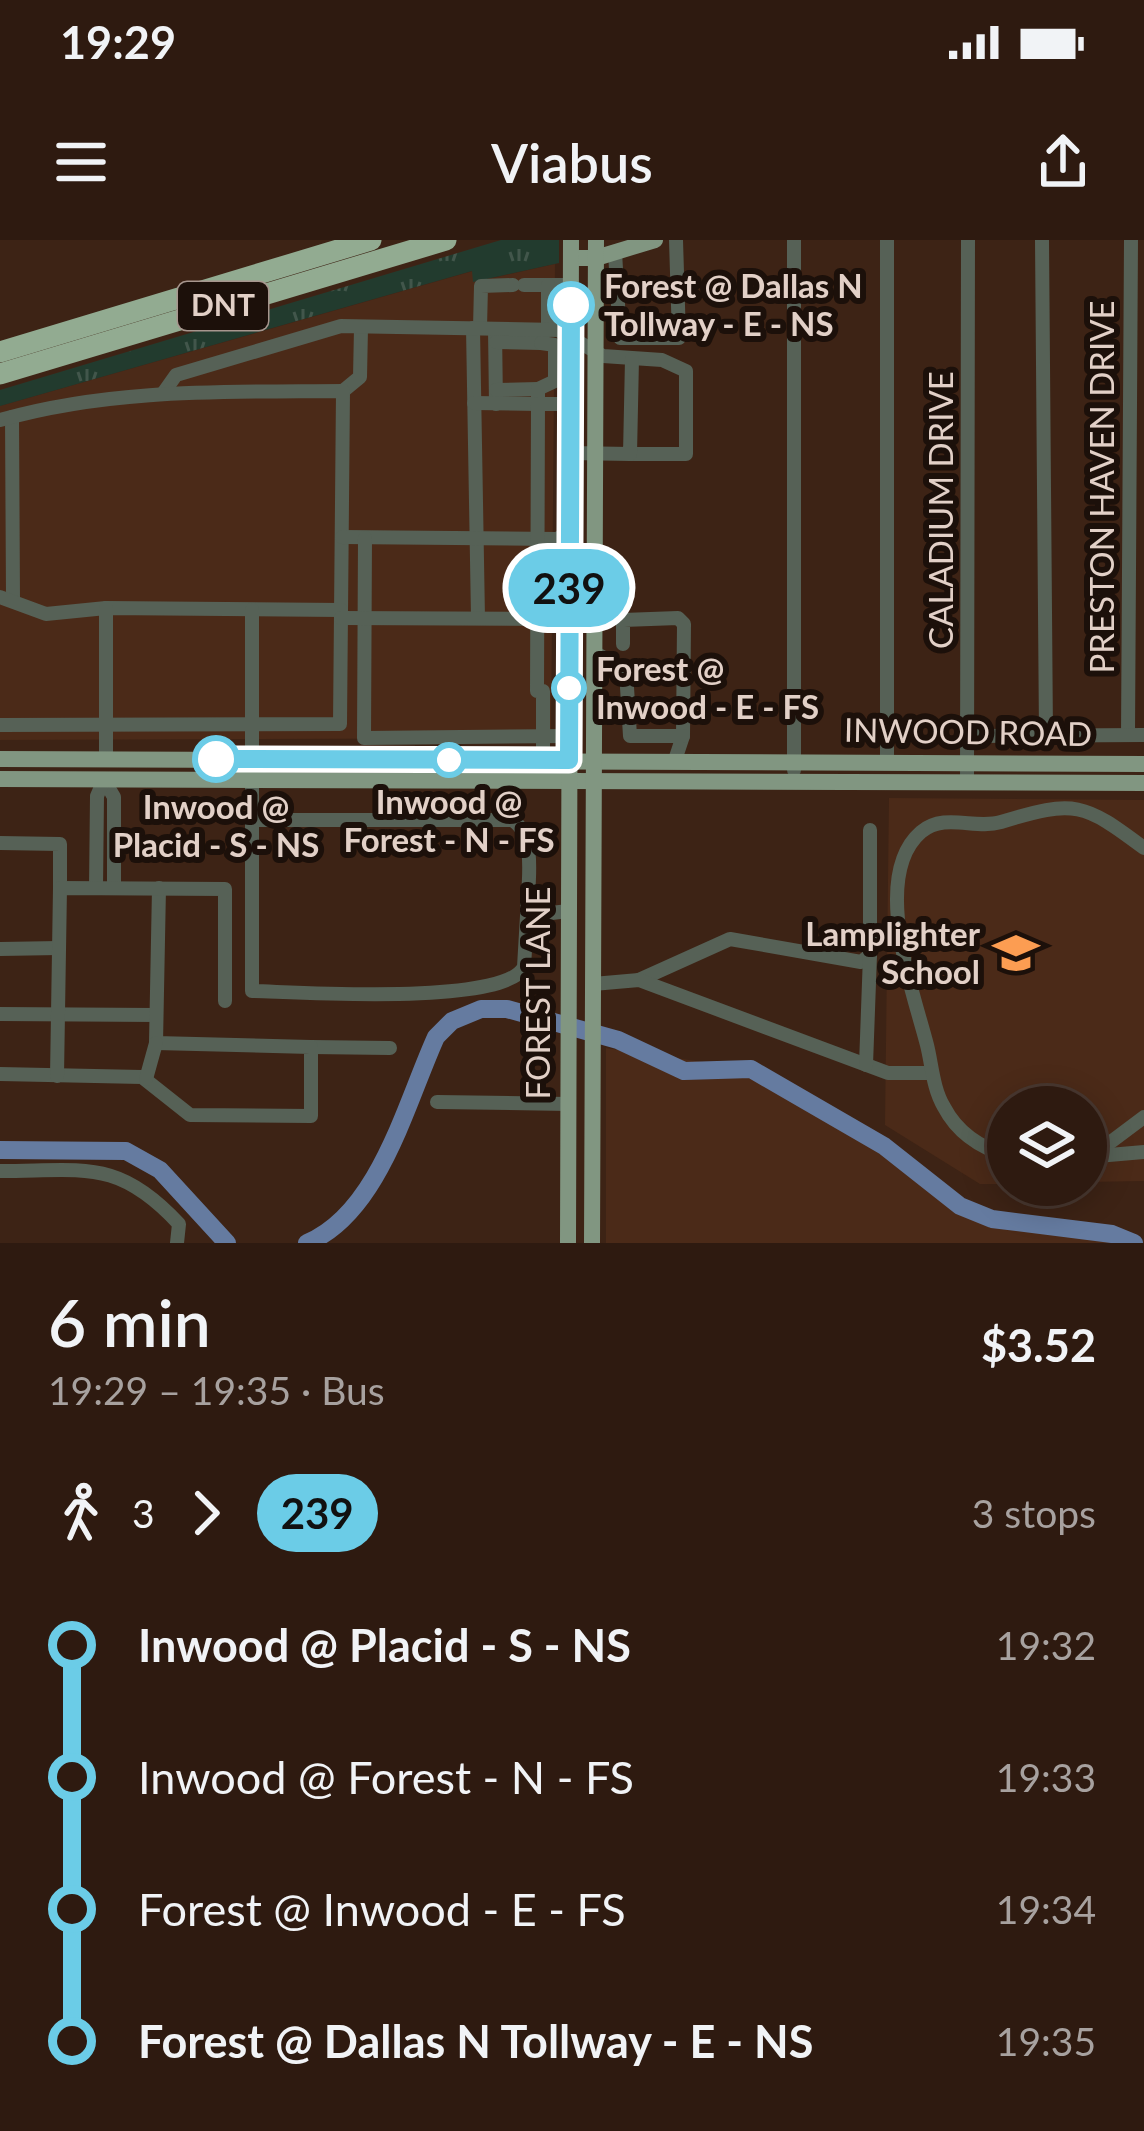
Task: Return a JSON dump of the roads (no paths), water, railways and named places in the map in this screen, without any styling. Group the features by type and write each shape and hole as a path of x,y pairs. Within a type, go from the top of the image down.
{"highway":[{"name":"DNT","path":"0,352 371,240"},
{"name":"DNT","path":"0,374 446,240"}],"main road":[{"path":"571,249 615,252 656,240"},
{"name":"FOREST LANE","path":"568,1243 571,249"},
{"name":"FOREST LANE","path":"592,1243 596,249"},
{"path":"570,532 595,532"},
{"path":"569,587 581,610 587,645 594,652"},
{"name":"INWOOD ROAD","path":"0,759 887,761 1144,783"},
{"path":"104,780 106,759"},
{"path":"252,759 252,780"},
{"path":"433,760 433,781"},
{"name":"INWOOD ROAD","path":"0,779 794,781 1144,764"}],"street":[{"path":"595,344 620,338 679,338 676,240"},
{"path":"794,240 794,781"},
{"path":"887,240 887,761"},
{"name":"CALADIUM DRIVE","path":"967,771 968,240"},
{"path":"1042,240 1046,735"},
{"name":"PRESTON HAVEN DRIVE","path":"1131,240 1136,735"},
{"path":"615,252 620,338"},
{"path":"543,334 548,285"},
{"path":"496,397 481,286 571,285"},
{"path":"548,306 571,305"},
{"path":"164,392 176,375 341,326 543,334 595,344 632,358 662,360 686,370 686,454 571,453"},
{"path":"362,328 360,377 343,391 164,392 68,400 6,418 7,598 46,614 106,608 252,610 365,618 569,619"},
{"path":"478,618 474,404 486,332"},
{"path":"543,334 555,345 555,381 538,396 537,691 569,691"},
{"path":"630,454 632,358"},
{"path":"0,724 340,724 343,391"},
{"path":"474,404 496,397 538,396 570,404"},
{"path":"342,537 538,538 570,532"},
{"path":"364,759 365,538"},
{"path":"106,608 106,759"},
{"path":"594,608 615,609 623,620 623,644"},
{"path":"252,610 252,759"},
{"path":"623,620 678,618 684,624 683,736 675,760"},
{"path":"594,652 623,665 630,736 683,736"},
{"path":"543,691 543,760"},
{"path":"967,736 1136,735"},
{"path":"488,736 488,760"},
{"path":"364,738 569,736"},
{"path":"433,737 433,760"},
{"path":"96,888 97,796 104,780"},
{"path":"104,780 113,797 114,888"},
{"path":"252,780 252,820 252,992 422,994 511,979 524,967 534,915 527,840 522,826 512,820 252,820"},
{"path":"987,1147 955,1124 941,1104 932,1073 897,929 906,859 923,830 935,824 985,825 1044,808 1094,810 1144,848"},
{"path":"866,1065 870,830"},
{"path":"0,844 60,844 56,1076"},
{"path":"59,888 225,889 225,1000"},
{"path":"146,1079 156,1043 159,888"},
{"path":"534,915 568,911"},
{"path":"593,985 639,980 730,939 861,962 871,955"},
{"path":"0,949 59,948"},
{"path":"639,980 888,1073 932,1073"},
{"path":"0,1014 156,1015"},
{"path":"156,1043 390,1048"},
{"path":"0,1075 146,1079 190,1115 311,1116 310,1047"},
{"path":"437,1102 568,1104"},
{"path":"1107,1144 1144,1117"},
{"path":"1107,1154 1144,1152"},
{"path":"0,1171 103,1171 147,1190 179,1224 177,1243"}],"waterway":[{"path":"307,1243 332,1228 372,1182 436,1037 452,1021 481,1009 507,1009 618,1040 684,1071 751,1069 884,1146 960,1206 992,1219 1112,1234 1134,1243"},
{"path":"0,1150 126,1151 160,1170 227,1243"}],"place":[{"name":"Forest @ Dallas N Tollway - E - NS","path":"571,305"},
{"name":"Forest @ Inwood - E - FS","path":"569,688"},
{"name":"Inwood @ Placid - S - NS","path":"216,759"},
{"name":"Inwood @ Forest - N - FS","path":"449,760"},
{"name":"Lamplighter School","path":"1016,953"}]}
